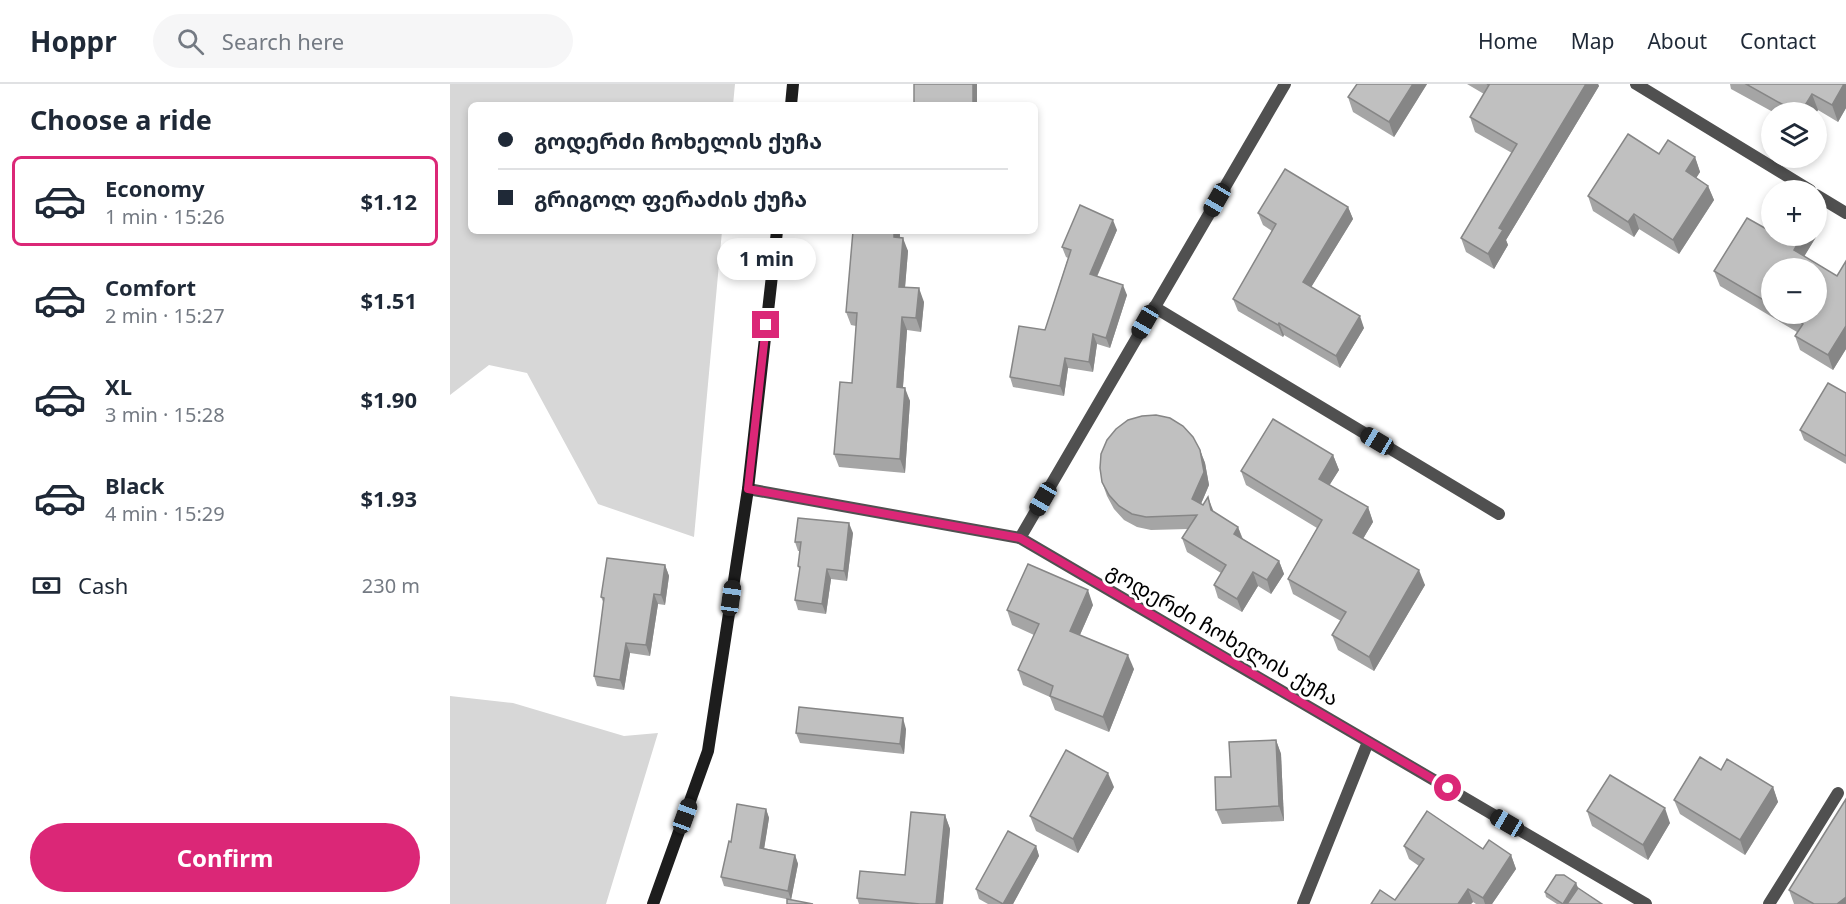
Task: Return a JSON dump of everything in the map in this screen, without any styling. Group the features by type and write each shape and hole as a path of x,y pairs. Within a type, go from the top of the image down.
{"street":[{"path":"791,102 793,84"},
{"path":"1020,538 1285,84"},
{"path":"1636,84 1794,180"},
{"path":"1827,202 1846,213"},
{"path":"653,904 708,751 748,489 777,234"},
{"path":"1154,307 1499,514"},
{"name":"გოდერძი ჩოხელის ქუჩა","path":"748,489 1020,538 1646,904"},
{"path":"1304,904 1368,742"},
{"path":"1769,904 1838,793"}],"shaded area":[{"path":"450,84 735,84 733,102 468,102 468,234 722,234 694,537 598,504 527,373 489,365 450,395"},
{"path":"450,696 513,703 624,736 658,733 606,904 450,904"}],"building":[{"path":"914,84 973,84 973,102 914,102"},
{"path":"1357,84 1413,84 1389,122 1348,97"},
{"path":"1487,84 1586,84 1499,228 1503,230 1488,254 1461,238 1517,144 1470,117 1489,85"},
{"path":"1746,84 1844,84 1832,105 1812,94 1807,102 1778,102"},
{"path":"1628,134 1659,154 1668,140 1695,157 1686,171 1708,186 1673,240 1634,214 1628,222 1588,196"},
{"path":"1285,169 1348,207 1303,282 1360,316 1336,356 1233,299 1276,224 1258,213"},
{"path":"1080,205 1113,220 1090,274 1123,285 1106,338 1093,334 1089,362 1065,358 1060,386 1010,377 1019,326 1045,330 1071,250 1062,247"},
{"path":"1747,218 1761,226 1761,246 1796,246 1794,250 1807,258 1761,258 1761,299 1714,271"},
{"path":"853,234 894,234 894,237 903,238 899,287 919,288 916,318 902,317 897,387 905,388 900,459 834,454 840,382 852,383 857,313 846,312"},
{"path":"1846,261 1846,326 1828,355 1795,336 1803,324 1827,324 1827,270 1837,276"},
{"path":"1828,383 1846,393 1846,456 1800,430"},
{"path":"1156,415 1170,418 1183,426 1193,437 1200,450 1204,472 1192,499 1203,505 1208,497 1211,510 1238,527 1234,534 1279,561 1267,580 1253,572 1237,599 1214,585 1226,565 1182,538 1197,515 1146,517 1132,514 1119,506 1109,495 1102,482 1101,454 1107,440 1128,420"},
{"path":"1273,419 1333,455 1319,479 1368,507 1353,533 1419,570 1369,657 1332,635 1346,612 1288,579 1322,520 1241,471"},
{"path":"798,518 849,523 844,571 827,569 822,604 795,600 801,542 795,542"},
{"path":"607,558 665,565 661,595 654,594 646,645 626,643 620,680 594,676"},
{"path":"1028,564 1088,590 1070,631 1128,655 1103,717 1050,696 1053,686 1018,670 1039,624 1007,610"},
{"path":"799,707 903,718 900,744 796,733"},
{"path":"1276,740 1279,806 1216,810 1215,777 1231,777 1229,742"},
{"path":"1066,750 1108,773 1073,839 1030,816"},
{"path":"1700,757 1721,770 1727,759 1773,787 1740,840 1674,800"},
{"path":"1610,775 1665,808 1643,845 1587,811"},
{"path":"1846,799 1846,897 1837,904 1814,904 1789,890"},
{"path":"737,804 766,809 760,848 795,855 788,891 721,877 729,841 731,842"},
{"path":"1427,811 1483,849 1489,840 1511,855 1483,898 1468,889 1458,904 1371,904 1380,890 1395,900 1424,859 1404,846"},
{"path":"911,812 945,815 936,904 857,898 860,871 905,875"},
{"path":"1008,831 1036,846 1003,904 976,889"},
{"path":"1556,875 1564,875 1576,883 1563,904 1545,892"},
{"path":"1578,888 1602,904 1567,904"},
{"path":"787,899 813,904 787,904"}],"route":[{"path":"766,325 748,489 1020,538 1448,788"}]}
